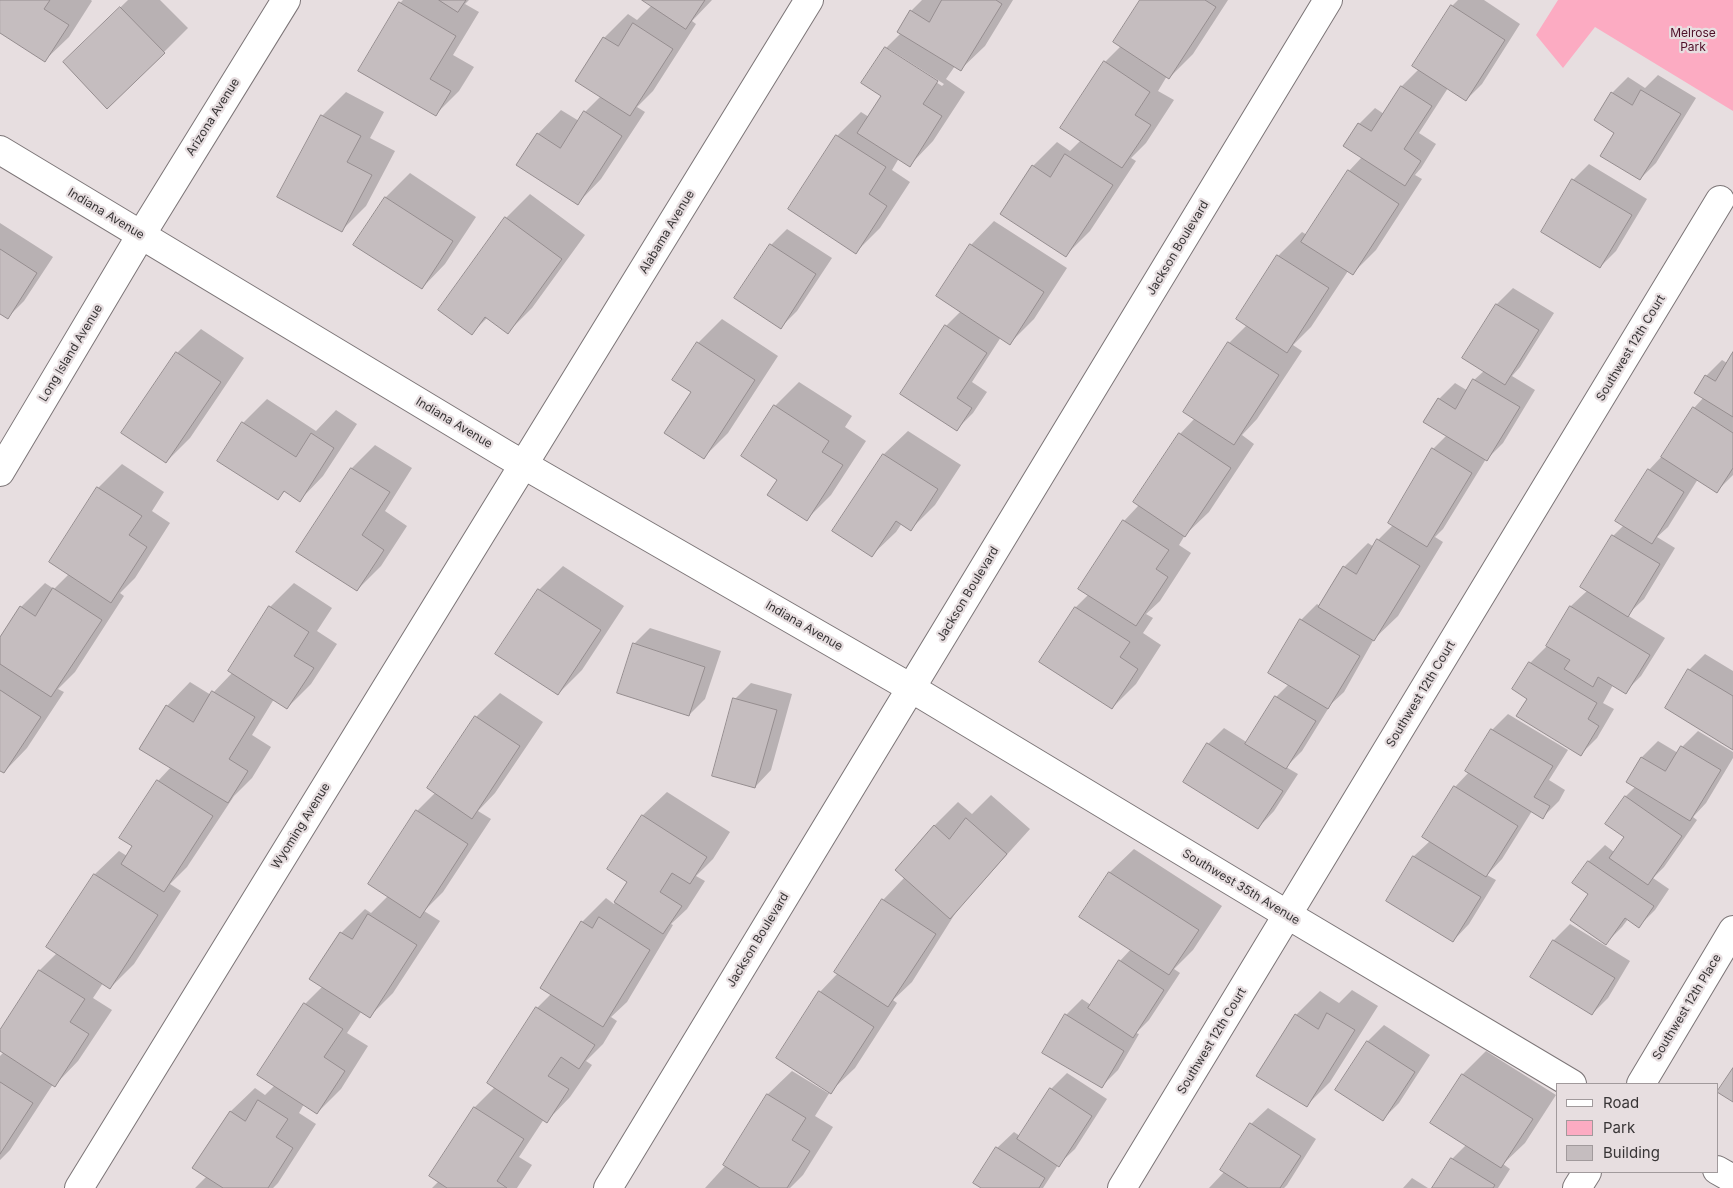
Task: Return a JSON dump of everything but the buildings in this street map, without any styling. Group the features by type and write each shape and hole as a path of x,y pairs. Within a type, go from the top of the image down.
{"street":[{"name":"Arizona Avenue","path":"141,235 286,0"},
{"name":"Alabama Avenue","path":"524,465 809,0"},
{"name":"Jackson Boulevard","path":"608,1188 1328,0"},
{"name":"Indiana Avenue","path":"0,150 524,465 911,688"},
{"name":"Southwest 12th Court","path":"1122,1188 1720,200"},
{"name":"Long Island Avenue","path":"0,472 141,235"},
{"name":"Wyoming Avenue","path":"79,1188 524,465"},
{"name":"Southwest 35th Avenue","path":"911,688 1570,1083"},
{"name":"Southwest 12th Place","path":"1642,1083 1733,930"},
{"path":"1718,1171 1733,1179"},
{"path":"1578,1188 1586,1173"}],"green space":[{"name":"Melrose Park","path":"1558,0 1733,0 1733,111 1595,27 1563,68 1536,35"}]}
